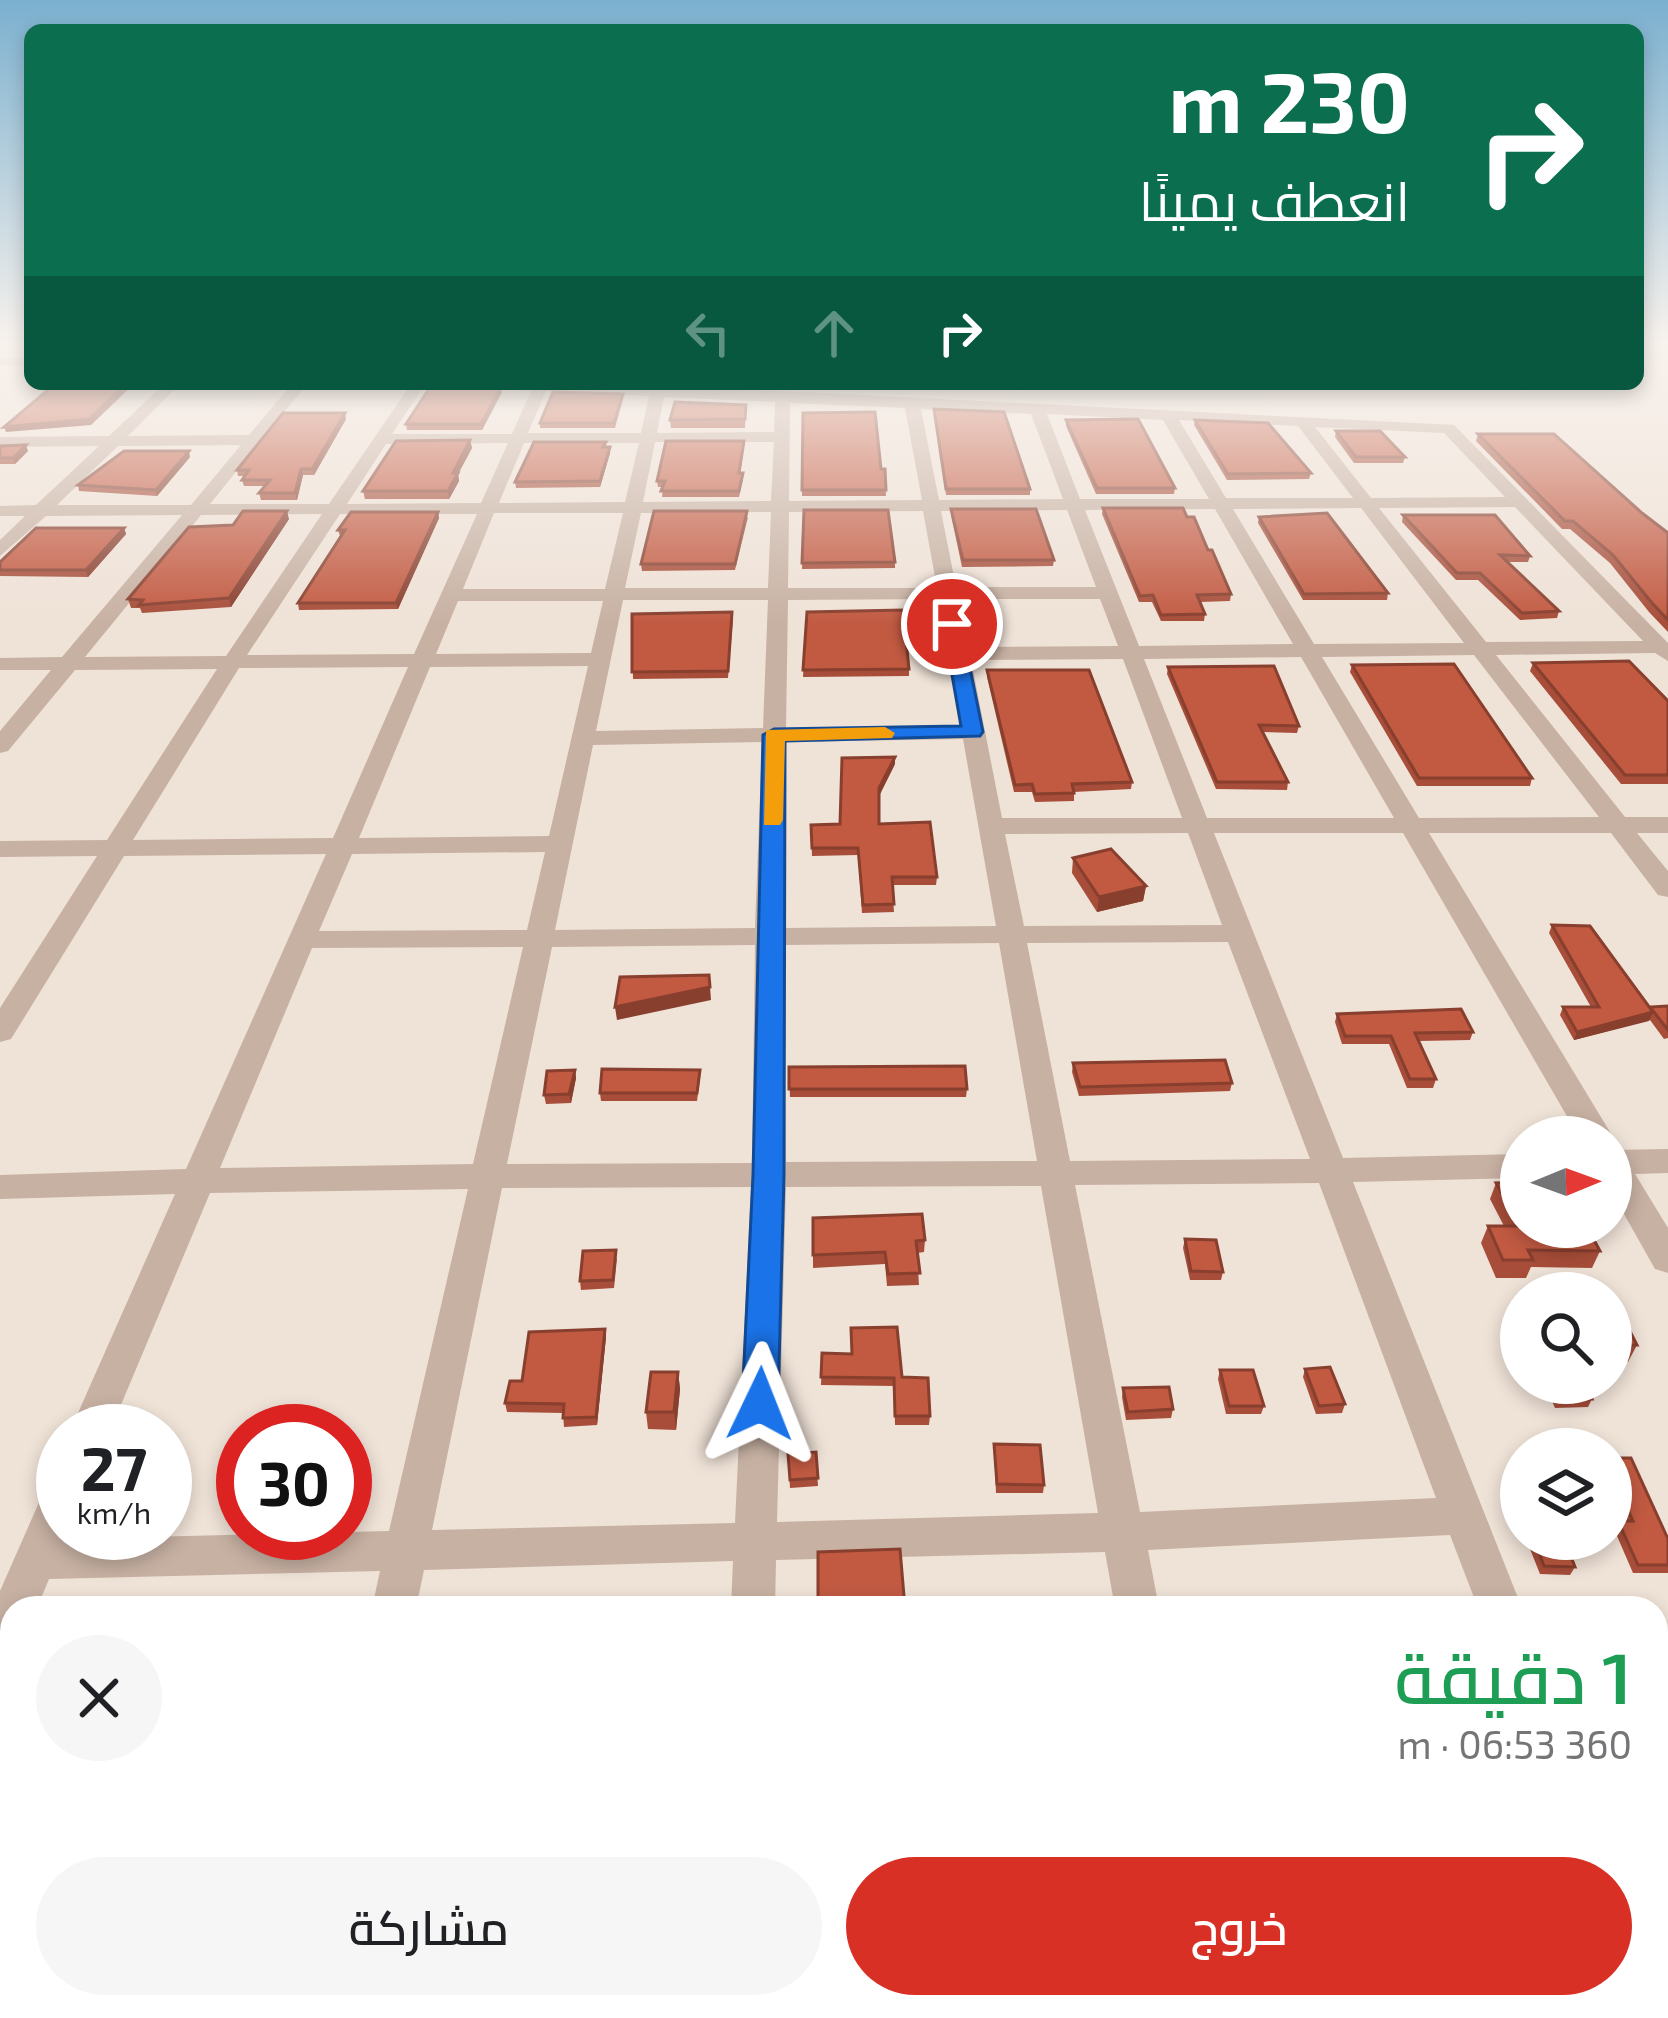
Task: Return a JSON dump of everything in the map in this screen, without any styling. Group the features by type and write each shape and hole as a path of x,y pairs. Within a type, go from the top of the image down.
{"street":[{"path":"0,550 119,435"},
{"path":"0,746 257,435"},
{"path":"0,1032 232,662 384,435"},
{"path":"917,435 1135,1596"},
{"path":"1047,435 1495,1596"},
{"path":"1180,435 1584,1116"},
{"path":"1312,435 1668,889"},
{"path":"1455,435 1664,651"},
{"path":"101,1404 518,437"},
{"path":"397,1596 648,437"},
{"path":"381,439 782,437 769,937 769,1175 753,1596"},
{"path":"0,442 253,440"},
{"path":"0,512 1521,502"},
{"path":"450,596 1108,592"},
{"path":"957,654 1664,651"},
{"path":"0,664 602,659"},
{"path":"586,738 973,732"},
{"path":"990,826 1668,825"},
{"path":"0,849 562,844"},
{"path":"302,940 1240,933"},
{"path":"1632,1162 1668,1161"},
{"path":"0,1187 486,1176 1331,1172 1500,1167"},
{"path":"1632,1198 1668,1259"},
{"path":"192,1555 1122,1532 1465,1515"},
{"path":"20,1596 36,1560"}],"building":[{"path":"265,435 332,435 312,469 301,469 295,493 259,493 270,480 242,480 249,470 237,470"},
{"path":"803,435 877,435 886,490 802,490"},
{"path":"938,435 1012,435 1030,489 946,489"},
{"path":"1073,435 1147,435 1175,488 1097,488"},
{"path":"1204,435 1278,435 1311,473 1228,474"},
{"path":"1339,435 1384,435 1405,457 1356,457"},
{"path":"1479,435 1555,435 1668,533 1668,620 1613,555 1573,521 1565,521"},
{"path":"470,440 448,491 363,491 396,441"},
{"path":"666,441 744,441 739,491 661,491 665,481 657,481"},
{"path":"534,442 606,442 603,447 610,447 600,481 515,482"},
{"path":"26,445 13,458 0,458 0,446"},
{"path":"124,451 189,451 156,490 78,485"},
{"path":"1103,508 1183,508 1187,517 1194,517 1231,594 1197,595 1205,614 1161,615 1153,595 1140,596"},
{"path":"951,509 1036,509 1054,560 963,560"},
{"path":"804,510 888,510 895,562 802,563"},
{"path":"243,511 287,511 229,598 139,605 143,600 128,599 189,527 233,525"},
{"path":"654,511 747,511 735,564 641,564"},
{"path":"351,512 438,512 396,603 298,603 345,530 338,530"},
{"path":"1327,513 1388,593 1304,594 1259,517"},
{"path":"1403,515 1495,515 1530,556 1500,555 1559,611 1522,613 1480,573 1457,573"},
{"path":"36,528 124,528 86,570 0,570 0,562"},
{"path":"903,610 909,669 803,670 807,612"},
{"path":"732,612 728,671 632,672 632,614"},
{"path":"1629,661 1668,701 1668,775 1625,775 1533,663"},
{"path":"1454,664 1532,778 1419,778 1352,665"},
{"path":"1274,666 1299,726 1259,725 1288,782 1217,782 1168,667"},
{"path":"987,670 1089,670 1132,782 1072,784 1074,793 1035,794 1032,784 1015,785"},
{"path":"895,757 879,788 879,824 930,822 937,877 892,877 894,904 863,905 858,848 812,848 811,825 840,824 842,758"},
{"path":"1111,849 1146,886 1099,897 1073,858"},
{"path":"1552,925 1590,926 1653,1012 1577,1032 1563,1007 1599,1007"},
{"path":"709,975 710,987 615,1007 620,977"},
{"path":"1668,1006 1668,1030 1650,1007"},
{"path":"1461,1009 1473,1032 1415,1033 1436,1079 1410,1079 1391,1036 1345,1036 1337,1014"},
{"path":"1225,1060 1232,1083 1080,1087 1073,1063"},
{"path":"965,1066 967,1089 789,1089 789,1067"},
{"path":"602,1069 700,1070 697,1093 600,1093"},
{"path":"575,1070 569,1094 544,1095 547,1071"},
{"path":"922,1214 925,1240 916,1241 920,1273 888,1274 885,1252 813,1255 813,1218"},
{"path":"1488,1226 1500,1226 1500,1248 1600,1251 1528,1250 1533,1260 1503,1260"},
{"path":"1185,1239 1216,1240 1223,1272 1191,1271"},
{"path":"616,1250 613,1280 580,1281 583,1251"},
{"path":"897,1327 902,1377 928,1378 930,1416 895,1416 894,1378 821,1377 822,1353 852,1354 851,1328"},
{"path":"605,1329 596,1417 563,1418 564,1404 505,1403 510,1381 522,1381 529,1332"},
{"path":"1330,1367 1345,1404 1319,1406 1305,1369"},
{"path":"1220,1370 1253,1370 1264,1406 1229,1406"},
{"path":"651,1372 678,1372 674,1412 646,1412"},
{"path":"1169,1387 1173,1409 1128,1412 1123,1388"},
{"path":"994,1444 1040,1445 1044,1485 997,1484"},
{"path":"816,1452 818,1478 790,1480 788,1454"},
{"path":"1632,1460 1668,1539 1668,1565 1638,1565 1632,1552"},
{"path":"900,1549 904,1596 818,1596 818,1552"},
{"path":"1542,1560 1572,1560 1575,1567 1544,1566"}],"slow traffic":[{"path":"772,820 774,735 885,733"}],"route":[{"path":"760,1404 769,1175 774,735 973,732 952,624"}]}
